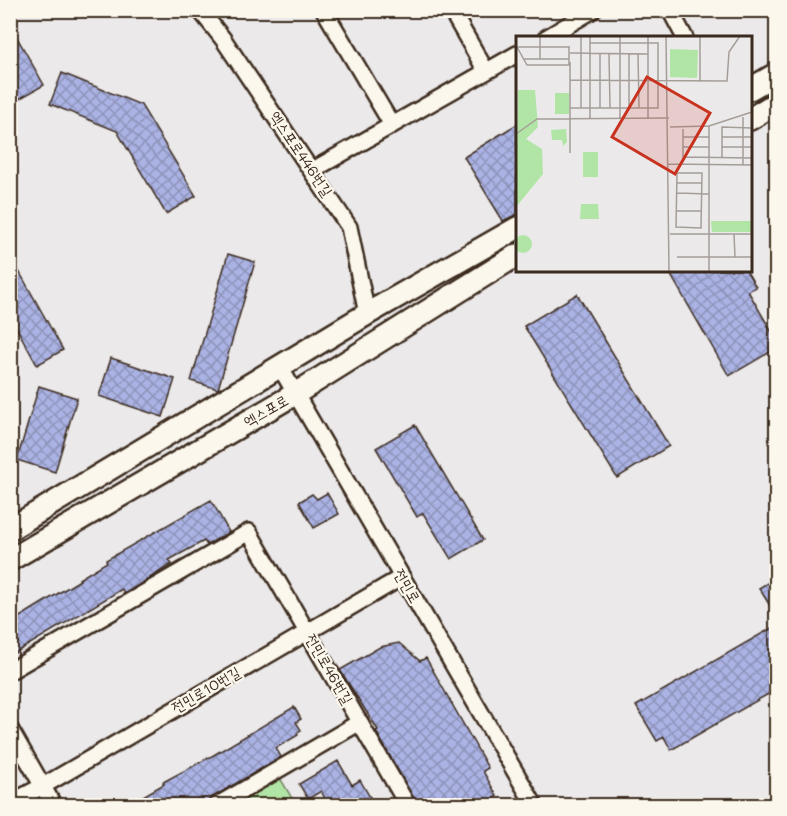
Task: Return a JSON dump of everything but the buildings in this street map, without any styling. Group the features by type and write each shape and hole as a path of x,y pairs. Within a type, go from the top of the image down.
{"main road":[{"path":"751,88 777,74"},
{"path":"751,118 777,103"},
{"name":"엑스포로","path":"10,529 367,314 516,229"},
{"name":"엑스포로","path":"10,560 295,394 516,256"}],"street":[{"name":"엑스포로446번길","path":"200,10 224,39 349,227 367,314"},
{"path":"324,10 392,125"},
{"path":"451,10 486,71"},
{"path":"670,10 684,36"},
{"path":"549,36 587,12"},
{"path":"313,170 516,55"},
{"name":"전민로","path":"280,367 535,806"},
{"name":"전민로46번길","path":"10,671 249,532 408,806"},
{"name":"전민로10번길","path":"10,803 402,577"},
{"path":"216,806 360,722"},
{"path":"10,729 54,806"}],"green space":[{"path":"280,778 296,805 234,805"}]}
